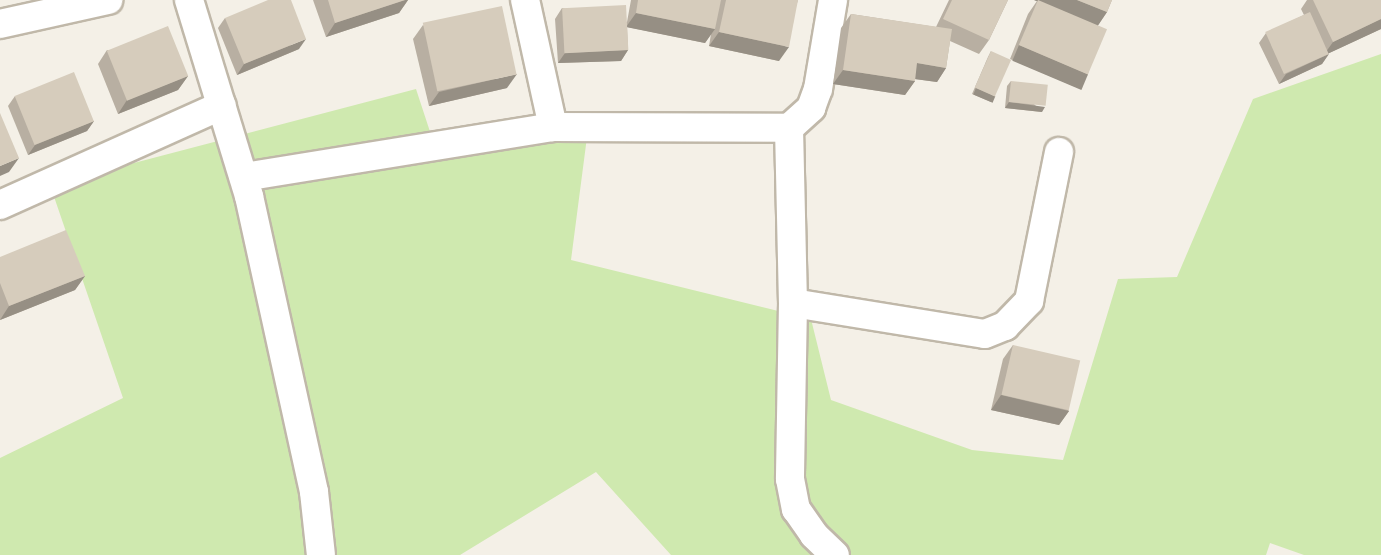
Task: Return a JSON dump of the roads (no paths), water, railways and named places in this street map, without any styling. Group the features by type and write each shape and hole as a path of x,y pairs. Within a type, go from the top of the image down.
{"street":[{"path":"0,24 108,0"},
{"path":"189,0 244,177 315,492 321,555"},
{"path":"525,0 553,127"},
{"path":"244,177 553,127 789,129 811,108 818,89 833,0"},
{"path":"0,205 222,105"},
{"path":"789,129 794,303 790,478 796,509 814,536 835,555"},
{"path":"794,303 985,334 1005,326 1029,301 1059,152"}]}
